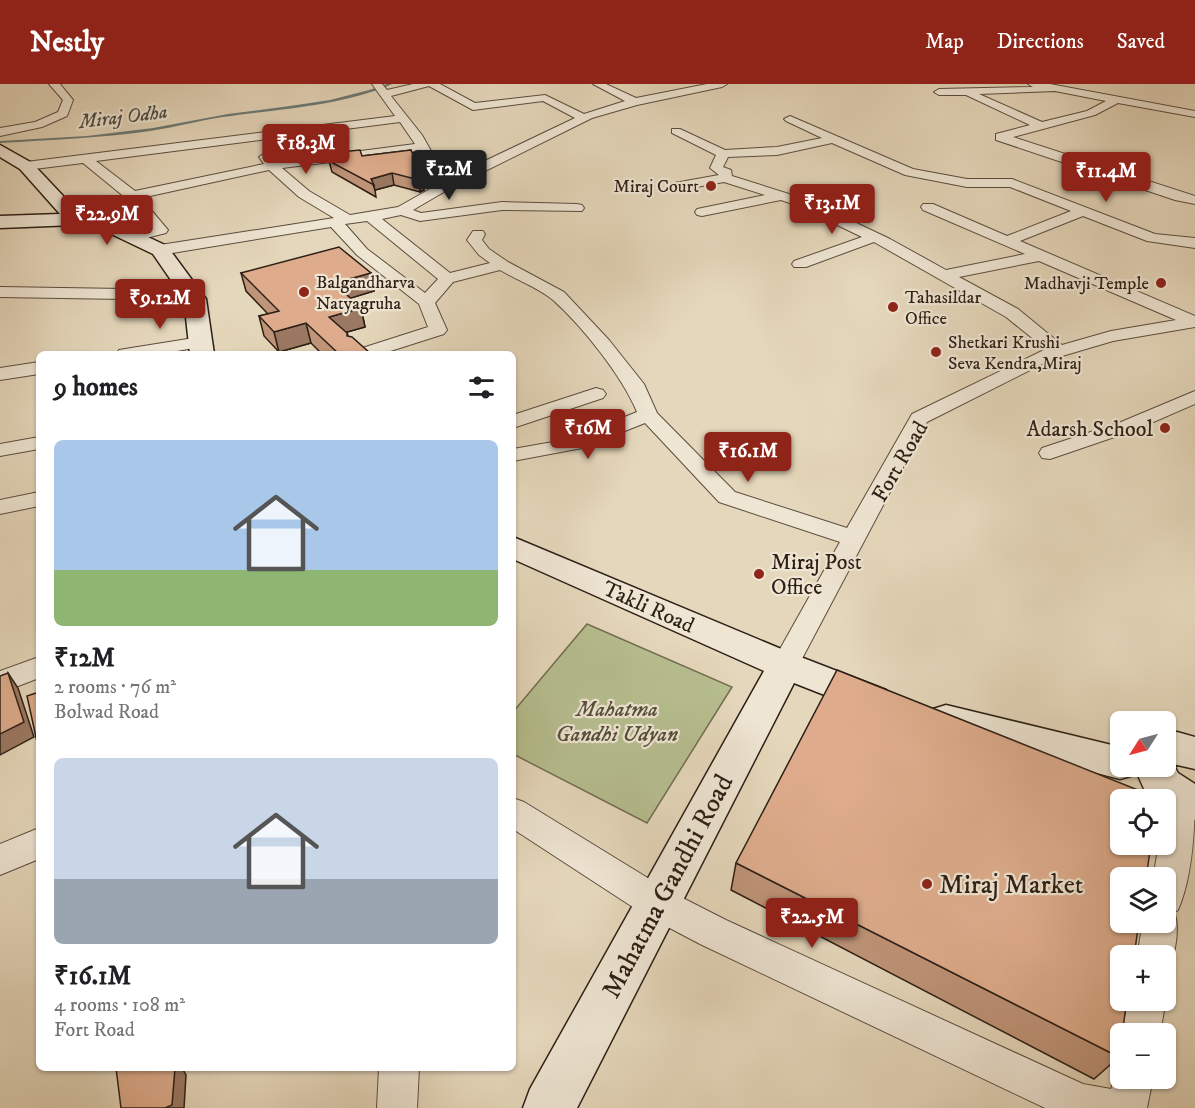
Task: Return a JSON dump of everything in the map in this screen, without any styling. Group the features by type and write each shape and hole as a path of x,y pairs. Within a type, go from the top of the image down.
{"main road":[{"path":"0,150 26,166 75,219"},
{"path":"0,222 75,219 109,226 160,250 195,299 201,348"},
{"name":"Takli Road","path":"516,548 785,665 910,711 1110,755"},
{"name":"Mahatma Gandhi Road","path":"549,1108 785,665"},
{"name":"Takli Road","path":"1176,748 1195,753"},
{"path":"1158,777 1166,786 1189,800"}],"street":[{"path":"0,132 38,125 63,114 68,100 54,84"},
{"path":"378,84 423,147 444,186"},
{"path":"385,94 450,84"},
{"path":"598,84 635,102"},
{"path":"672,84 687,91"},
{"path":"160,250 372,218 402,211 444,186 583,118 635,102 722,84"},
{"path":"1033,84 1195,114"},
{"path":"432,85 473,107 563,95"},
{"path":"939,92 1063,90"},
{"path":"964,92 1039,125"},
{"path":"544,98 583,118"},
{"path":"1116,100 1091,113 1000,137 1179,197 1195,200"},
{"path":"26,166 403,118"},
{"path":"790,119 910,172 966,183 1012,183 1152,238 1195,243"},
{"path":"676,131 723,154 777,151 832,139"},
{"path":"253,137 271,166 343,222 362,252 426,302 438,330 439,351"},
{"path":"132,196 271,166 423,147"},
{"path":"723,154 716,168 726,173 725,178"},
{"path":"85,158 132,196 161,230 134,237"},
{"path":"674,187 725,178 803,203 875,237 1012,313 1059,351"},
{"path":"702,213 782,197"},
{"path":"402,211 420,217 502,206 578,208"},
{"path":"928,207 1044,255 1195,322"},
{"path":"1009,240 1083,211"},
{"path":"372,218 447,279"},
{"path":"477,234 474,240 484,252 558,296 603,345 637,388 648,415 727,497 855,539"},
{"path":"800,264 875,237"},
{"path":"944,275 1044,255"},
{"path":"426,302 447,279 502,264"},
{"path":"0,292 124,294 196,306"},
{"name":"Fort Road","path":"785,665 919,418 1046,355 1111,336 1195,322"},
{"path":"372,351 438,330"},
{"path":"164,351 201,348"},
{"path":"0,375 36,369"},
{"path":"516,421 596,394"},
{"path":"1050,453 1128,426 1195,397"},
{"path":"516,454 575,444 648,415"},
{"path":"0,450 36,444"},
{"path":"0,507 36,500"},
{"path":"0,682 36,668"},
{"path":"1173,867 1189,800"},
{"path":"516,814 657,903 713,932 1081,1104 1107,1108"},
{"path":"0,860 36,844"},
{"path":"397,1108 399,1071"},
{"path":"1127,1108 1131,1089"}],"green space":[{"name":"Mahatma Gandhi Udyan","path":"587,624 732,687 647,823 516,756 516,708"}],"building":[{"path":"360,150 362,156 411,150 422,178 419,180 392,173 371,179 374,185 329,161 343,159 340,152"},
{"path":"339,247 371,273 334,283 361,308 329,317 347,333 347,336 352,337 368,351 336,351 306,323 274,332 259,316 279,311 241,273"},
{"name":"Miraj Market","path":"837,670 1135,789 1110,789 1110,855 1149,855 1148,867 1110,867 1110,933 1137,933 1136,945 1110,945 1110,1011 1125,1011 1124,1023 1110,1023 1110,1052 736,863"},
{"path":"8,673 24,722 0,734 0,676"},
{"path":"36,693 36,737 27,696"},
{"path":"116,1071 175,1071 172,1105 165,1108 121,1108"}],"waterway":[{"name":"Miraj Odha","path":"0,142 87,137 181,125 228,115 330,101 390,84"}],"place":[{"name":"Miraj Court","path":"711,186"},
{"name":"Madhavji Temple","path":"1161,283"},
{"name":"Balgandharva Natyagruha","path":"304,292"},
{"name":"Tahasildar Office","path":"893,307"},
{"name":"Shetkari Krushi Seva Kendra,Miraj","path":"936,352"},
{"name":"Adarsh School","path":"1165,428"},
{"name":"Miraj Post Office","path":"759,574"},
{"name":"Miraj Market","path":"927,884"}]}
